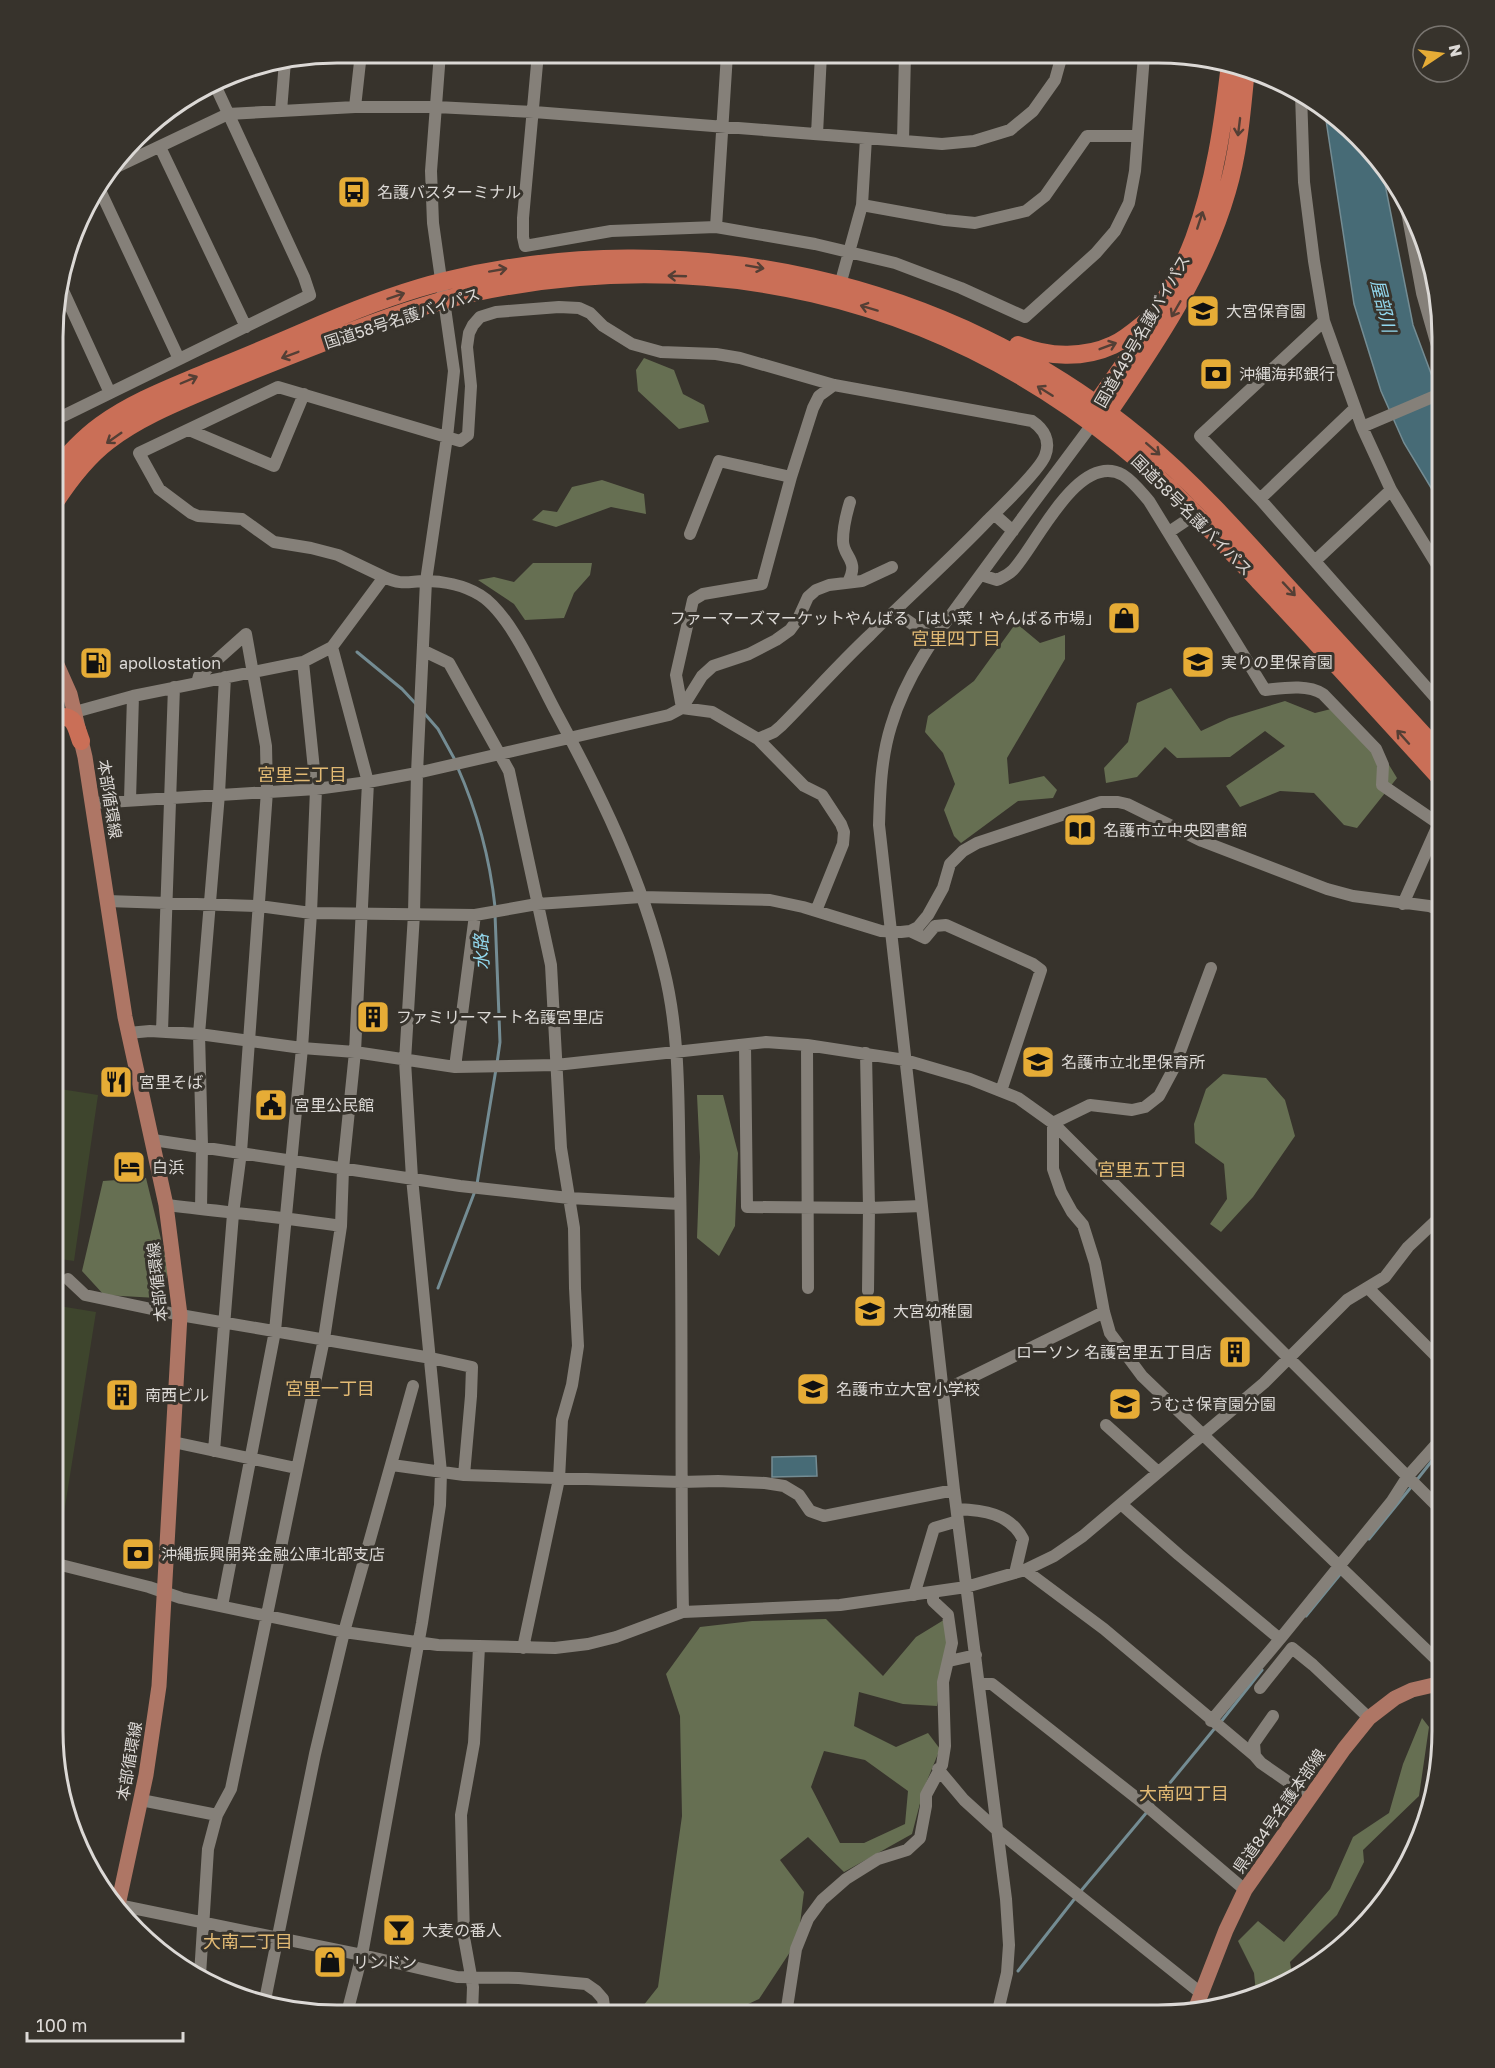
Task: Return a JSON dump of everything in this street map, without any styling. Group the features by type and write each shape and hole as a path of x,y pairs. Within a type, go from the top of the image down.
{"highway":[{"name":"国道449号名護バイパス","path":"1099,413 1179,272 1193,241 1208,195 1223,129 1229,72"},
{"name":"国道449号名護バイパス","path":"1099,413 1165,329 1208,246 1233,165 1245,78"},
{"name":"国道58号名護バイパス","path":"63,461 102,424 152,395 352,311 441,282 537,264 618,258 666,258 734,264 798,275 840,285 928,313 990,341 1043,369 1099,413 1155,451 1203,497 1432,744"},
{"name":"国道58号名護バイパス","path":"63,491 93,454 126,429 154,413 247,372 346,333 469,294 548,280 646,275 714,278 820,295 879,311 945,336 1099,413 1149,469 1196,514 1432,769"},
{"path":"990,341 1007,341 1042,353 1063,355 1084,353 1113,345 1157,311"},
{"path":"63,716 74,721 81,741"}],"main road":[{"name":"本部循環線","path":"63,675 75,712 93,803 128,1033 166,1205 180,1315 157,1706 141,1800 120,1898"},
{"name":"県道84号名護本部線","path":"1199,2000 1226,1930 1245,1890 1310,1797 1369,1718 1395,1698 1412,1690 1432,1685"}],"street":[{"path":"355,107 360,63"},
{"path":"349,2005 362,1955 440,1505 441,1472 412,1178 405,1061 414,914 417,773 426,581 454,371 434,223 431,171 439,63"},
{"path":"537,63 523,218 525,246 612,231 716,227 895,263 961,288 1025,317 1096,253 1115,231 1130,203 1135,171 1143,63"},
{"path":"716,227 726,63"},
{"path":"817,134 821,63"},
{"path":"903,141 905,63"},
{"path":"126,163 228,114 355,107 435,107 534,112 942,144 974,141 1010,130 1033,111 1055,80 1060,63"},
{"path":"281,111 284,68"},
{"path":"63,416 310,294 217,90"},
{"path":"1301,104 1304,182 1324,321 1362,427 1391,490 1432,557"},
{"path":"862,205 975,223 1002,218 1026,211 1045,196 1088,136 1137,136"},
{"path":"840,285 862,205 867,138"},
{"path":"160,147 246,327"},
{"path":"103,196 179,359"},
{"path":"1416,245 1430,307"},
{"path":"66,297 110,393"},
{"path":"683,1612 680,1204 676,1052 664,969 630,866 608,815 513,632 491,603 480,594 464,587 426,581 398,584 338,555 274,542 242,519 198,516 159,489 139,453 278,387 460,441 468,435 471,386 467,347 473,325 480,317 509,310 559,307 579,308 590,313 603,326 632,344 661,352 716,354 740,358 834,385 1032,421 1041,427 1046,437 1046,454 1039,466 994,514 870,634 781,726 758,739"},
{"path":"1324,321 1200,436 1260,498 1432,694"},
{"path":"144,377 152,395"},
{"path":"682,708 676,675 693,600 703,594 762,584 791,477 813,408 819,396 834,385"},
{"path":"189,430 274,466 304,394"},
{"path":"1362,427 1432,397"},
{"path":"1260,498 1354,409"},
{"path":"999,2005 1007,1973 1009,1945 1006,1899 957,1515 905,1060 879,825 881,772 890,727 898,704 908,682 934,639 1099,413"},
{"path":"690,534 719,461 791,477"},
{"path":"981,575 997,580 1013,570 1047,519 1083,479 1095,473 1121,474 1133,483 1149,501 1265,690 1305,688 1315,689 1323,694 1376,749 1383,765 1382,785 1432,819"},
{"path":"1315,561 1391,490"},
{"path":"848,582 852,563 843,543 843,525 850,502"},
{"path":"994,514 1013,531"},
{"path":"1169,532 1196,514"},
{"path":"93,803 316,789 368,782 417,773 669,715 682,708 702,676 713,666 749,654 790,630 808,597 816,590 830,585 862,581 892,567"},
{"path":"75,712 174,687 303,662 333,647 384,577"},
{"path":"895,612 934,639"},
{"path":"197,683 199,676 246,634 266,746 267,791 250,1041 241,1152 233,1214 214,1451"},
{"path":"200,1968 208,1849 217,1815 231,1789 324,1339 341,1226 343,1169 355,1052 368,782 333,647"},
{"path":"424,651 449,663 509,771 551,965 561,1148 574,1228 578,1346 572,1385 562,1420 559,1479 523,1648"},
{"path":"222,1606 275,1332 302,1048 316,789 303,662"},
{"path":"201,1209 199,1034 219,794 225,678"},
{"path":"162,1032 174,687"},
{"path":"130,800 133,696"},
{"path":"682,708 712,712 758,739 804,786 822,795 844,832 843,844 816,911"},
{"path":"107,901 260,906 311,913 362,915 475,915 537,904 641,897 770,900 881,931 910,931 918,927 928,915 943,888 950,864 963,851 977,843 1109,801 1126,804 1202,841 1327,889 1353,896 1432,907"},
{"path":"1403,904 1432,844"},
{"path":"455,1067 475,915"},
{"path":"910,931 925,938 935,926 946,925 1033,964 1041,970 1001,1091"},
{"path":"1053,1123 1090,1105 1132,1110 1145,1107 1159,1096 1174,1068 1211,968"},
{"path":"128,1033 143,1031 199,1034 302,1048 355,1052 455,1067 556,1065 766,1042 866,1053 905,1060 970,1078 1018,1098 1053,1123 1288,1360 1432,1501"},
{"path":"745,1045 747,1207 922,1206"},
{"path":"807,1045 808,1288"},
{"path":"866,1053 868,1291"},
{"path":"1053,1123 1053,1169 1061,1192 1072,1212 1083,1225 1095,1263 1110,1333 1142,1376 1432,1655"},
{"path":"153,1140 460,1186 569,1198 680,1204"},
{"path":"166,1205 233,1214 286,1217 341,1226"},
{"path":"63,1566 181,1598 344,1632 417,1644 479,1647 555,1648 588,1644 642,1628 683,1612 840,1605 966,1587 1020,1571 1054,1556 1083,1536 1264,1383 1347,1300 1385,1277 1408,1247 1432,1227"},
{"path":"68,1279 85,1295 180,1315 431,1358 472,1368 464,1475"},
{"path":"1368,1288 1432,1352"},
{"path":"943,1391 1104,1312"},
{"path":"266,1996 315,1754 344,1632 413,1386"},
{"path":"1106,1425 1158,1472"},
{"path":"173,1442 296,1468"},
{"path":"1215,1724 1338,1566 1412,1480 1432,1452"},
{"path":"392,1465 464,1475 765,1483 784,1486 799,1495 810,1510 824,1516 954,1490"},
{"path":"1121,1504 1179,1556 1280,1639"},
{"path":"914,1595 934,1528 957,1515 980,1509 1008,1521 1019,1531 1023,1539 1020,1571"},
{"path":"1020,1571 1104,1629 1261,1763 1310,1797"},
{"path":"787,2005 796,1949 808,1919 822,1899 846,1879 878,1858 907,1850 920,1838 926,1795 942,1765 945,1746 943,1682 952,1643 948,1615 933,1601 933,1592"},
{"path":"472,2005 473,1987 464,1937 461,1815 474,1743 479,1647"},
{"path":"1260,1688 1292,1648 1369,1718"},
{"path":"949,1661 976,1654"},
{"path":"980,1684 992,1684 1143,1803 1245,1890"},
{"path":"1255,1756 1254,1743 1273,1716"},
{"path":"938,1769 964,1800 997,1830 1078,1894 1199,2000"},
{"path":"141,1800 217,1815"},
{"path":"129,1909 277,1937 457,1977 519,1978 586,1984 596,1991 605,2005"}],"green space":[{"path":"644,358 674,370 683,394 704,405 709,422 679,429 638,391 636,370"},
{"path":"602,480 644,494 646,514 611,507 556,527 532,520 543,510 557,512 572,487"},
{"path":"533,563 592,563 590,575 574,593 564,618 525,620 514,604 478,580 494,577 514,582"},
{"path":"1016,623 1040,643 1065,635 1065,659 1007,758 1009,784 1044,776 1057,790 1053,798 1018,801 961,843 954,836 944,810 955,784 943,753 925,732 928,716 974,681"},
{"path":"1171,688 1201,731 1229,718 1285,701 1315,713 1339,707 1372,737 1397,778 1357,828 1344,825 1314,793 1280,791 1240,807 1226,786 1285,746 1265,731 1230,757 1177,758 1165,747 1137,777 1106,783 1104,768 1128,742 1137,703"},
{"path":"1223,1074 1266,1078 1285,1100 1295,1136 1253,1197 1221,1232 1210,1224 1227,1199 1224,1164 1195,1143 1194,1124 1206,1089"},
{"path":"63,1089 98,1095 74,1261 63,1259"},
{"path":"697,1095 723,1095 738,1153 735,1226 719,1256 697,1238 700,1157"},
{"path":"146,1178 169,1272 157,1298 104,1295 82,1271 103,1181"},
{"path":"63,1307 96,1312 63,1519"},
{"path":"947,1618 951,1634 937,1706 903,1704 859,1692 854,1726 896,1747 928,1733 940,1749 924,1788 912,1834 844,1872 808,1837 780,1860 804,1892 798,1940 759,1999 746,2005 644,2005 658,1987 682,1816 680,1716 666,1674 700,1627 752,1621 826,1619 883,1676 916,1637","holes":["824,1751 865,1760 908,1791 905,1824 864,1843 840,1843 811,1787"]},
{"path":"1422,1718 1429,1727 1419,1796 1363,1850 1364,1862 1337,1915 1290,1962 1291,1970 1255,1987 1254,1973 1238,1941 1258,1921 1284,1942 1330,1889 1353,1837 1389,1813 1403,1764"}],"water":[{"name":"屋部川","path":"1326,121 1352,143 1385,183 1413,325 1432,376 1432,489 1404,443 1381,391 1354,304"},
{"path":"816,1456 817,1476 772,1477 772,1457"}],"waterway":[{"name":"水路","path":"357,652 402,689 416,704"},
{"name":"水路","path":"424,713 438,729 455,760"},
{"name":"水路","path":"457,766 482,835 495,907"},
{"name":"水路","path":"495,914 500,1042 497,1063"},
{"name":"水路","path":"477,1184 496,1069"},
{"name":"水路","path":"438,1288 475,1191"},
{"path":"1416,1481 1432,1461"},
{"path":"1369,1539 1412,1486"},
{"path":"1306,1616 1342,1572"},
{"path":"1220,1723 1262,1670"},
{"path":"1151,1806 1215,1728"},
{"path":"1080,1892 1147,1812"},
{"path":"1018,1971 1076,1897"}],"place":[{"name":"名護バスターミナル","path":"354,192"},
{"name":"大宮保育園","path":"1203,311"},
{"name":"沖縄海邦銀行","path":"1216,374"},
{"name":"ファーマーズマーケットやんばる「はい菜！やんばる市場」","path":"1124,618"},
{"name":"実りの里保育園","path":"1198,662"},
{"name":"apollostation","path":"96,663"},
{"name":"名護市立中央図書館","path":"1080,830"},
{"name":"ファミリーマート名護宮里店","path":"373,1017"},
{"name":"名護市立北里保育所","path":"1038,1062"},
{"name":"宮里そば","path":"116,1082"},
{"name":"宮里公民館","path":"271,1105"},
{"name":"白浜","path":"129,1167"},
{"name":"大宮幼稚園","path":"870,1311"},
{"name":"ローソン 名護宮里五丁目店","path":"1235,1352"},
{"name":"名護市立大宮小学校","path":"813,1389"},
{"name":"南西ビル","path":"122,1395"},
{"name":"うむさ保育園分園","path":"1125,1404"},
{"name":"沖縄振興開発金融公庫北部支店","path":"138,1554"},
{"name":"大麦の番人","path":"399,1930"},
{"name":"リンドン","path":"330,1962"}],"district":[{"name":"宮里四丁目","path":"956,639"},
{"name":"宮里三丁目","path":"302,775"},
{"name":"宮里五丁目","path":"1142,1170"},
{"name":"宮里一丁目","path":"330,1389"},
{"name":"大南四丁目","path":"1184,1794"},
{"name":"大南二丁目","path":"248,1942"}]}
